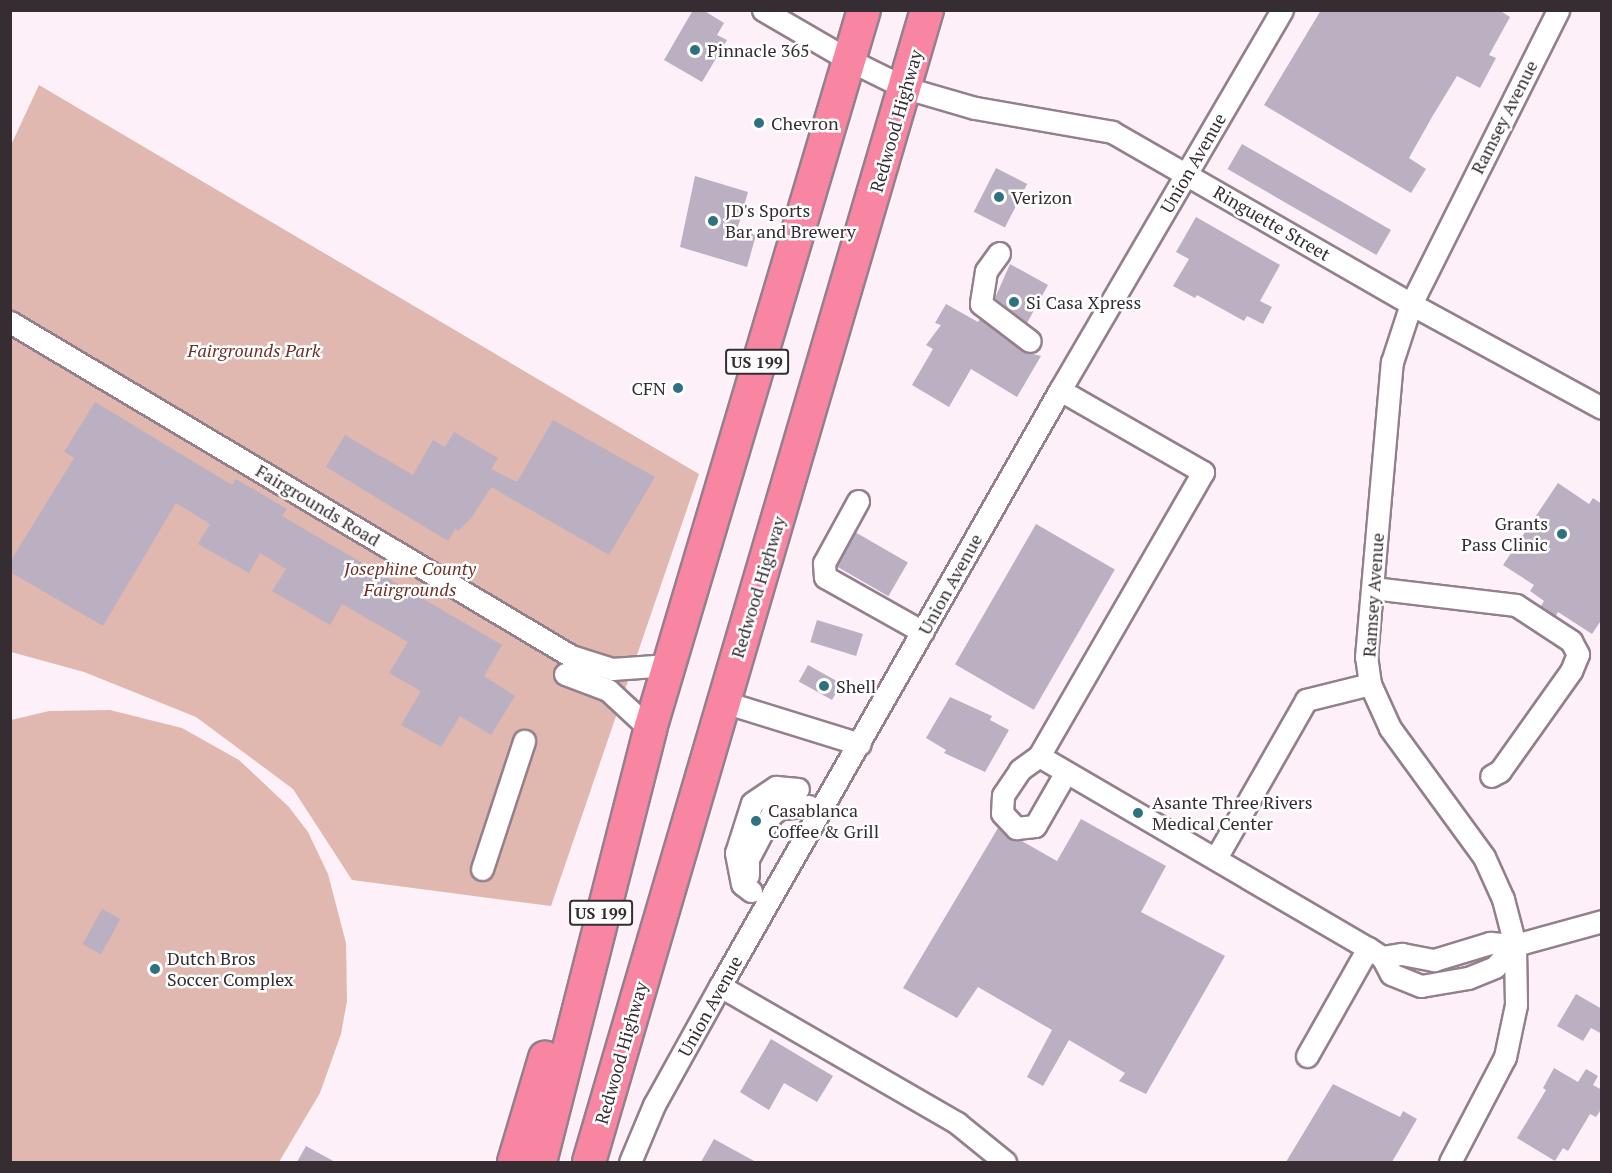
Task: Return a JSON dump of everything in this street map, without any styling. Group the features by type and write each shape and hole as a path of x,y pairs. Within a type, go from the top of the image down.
{"highway":[{"name":"US 199","path":"540,1162 614,859 650,729 864,10"},
{"name":"Redwood Highway","path":"589,1162 906,88 927,10"},
{"path":"514,1162 581,939 614,859"}],"street":[{"name":"Ringuette Street","path":"763,10 849,60 906,88 975,108 1112,132 1187,173 1411,304 1602,408"},
{"name":"Union Avenue","path":"630,1162 654,1105 720,986 1060,390 1282,10"},
{"name":"Ramsey Avenue","path":"1450,1162 1505,1057 1516,1005 1515,945 1503,898 1484,857 1390,728 1370,684 1366,657 1392,362 1411,304 1558,10"},
{"path":"999,253 986,271 981,304 1030,342"},
{"name":"Fairgrounds Road","path":"10,322 568,665 612,669 669,664"},
{"path":"1060,390 1203,472 1039,756 1020,771 1003,795 1002,813 1016,828 1035,826 1066,772"},
{"path":"858,501 824,563 825,577 923,632"},
{"path":"1373,588 1516,605 1571,641 1578,654 1571,671 1500,771 1491,776"},
{"path":"568,665 608,690 650,729"},
{"path":"1216,858 1306,700 1370,684"},
{"path":"724,702 860,744"},
{"path":"483,869 524,741"},
{"path":"1039,756 1375,953 1391,974 1421,986 1468,978 1495,967 1515,945 1602,921"},
{"path":"776,787 803,798 771,814 748,859 751,891 742,884 736,853 752,803 776,787"},
{"path":"1307,1056 1375,953"},
{"path":"720,986 957,1123 1005,1162"}],"green space":[{"name":"Josephine County Fairgrounds","path":"39,85 699,474 551,906 352,880 293,789 196,717 84,672 11,652 10,147"},
{"name":"Dutch Bros Soccer Complex","path":"110,710 182,728 239,760 289,807 308,832 328,874 346,943 347,1001 341,1034 320,1093 279,1162 11,1162 11,720 49,711"}],"building":[{"name":"Pinnacle 365","path":"693,10 703,10 724,23 717,35 727,40 702,82 664,60"},
{"path":"1321,10 1499,10 1510,17 1489,55 1496,58 1480,88 1457,76 1432,117 1409,158 1426,169 1411,193 1264,105"},
{"path":"1242,144 1391,230 1376,255 1228,169"},
{"name":"Verizon","path":"996,168 1027,184 1005,228 974,212"},
{"name":"JD's Sports Bar and Brewery","path":"695,176 748,192 737,230 756,235 747,267 680,247"},
{"path":"1196,217 1280,265 1260,301 1272,307 1263,324 1247,316 1244,321 1197,295 1195,298 1173,286 1189,259 1176,252"},
{"name":"Si Casa Xpress","path":"1010,264 1048,285 1027,323 995,298"},
{"path":"946,304 978,322 980,319 1022,351 1041,356 1017,397 971,369 949,407 912,385 933,349 926,345 941,325 935,323"},
{"path":"95,402 232,485 236,479 287,509 282,516 502,645 484,676 515,696 491,735 460,716 441,747 401,725 421,691 389,673 408,642 342,604 330,625 272,591 286,569 260,553 249,573 198,544 210,524 176,503 103,626 10,572 10,562 74,458 64,452"},
{"path":"553,420 655,477 609,555 491,487 472,517 458,531 455,529 448,541 326,467 345,435 413,475 433,440 445,447 454,432 498,458 491,469 517,482"},
{"name":"Grants Pass Clinic","path":"1558,483 1589,504 1593,498 1602,504 1602,619 1592,634 1558,612 1556,616 1541,606 1544,601 1530,591 1534,585 1503,565"},
{"path":"1036,524 1115,570 1034,710 955,664"},
{"path":"855,532 908,562 888,596 836,566"},
{"path":"817,620 863,634 856,656 810,642"},
{"path":"808,665 841,683 832,700 799,682"},
{"path":"950,697 992,716 990,720 1009,730 985,772 944,753 946,750 926,738"},
{"path":"1081,819 1166,866 1141,912 1225,956 1146,1094 1119,1081 1125,1073 1069,1040 1043,1086 1027,1077 1052,1030 978,987 957,1018 903,988 998,828 1011,840 1020,840 1057,861"},
{"path":"102,909 120,919 101,954 83,944"},
{"path":"1576,994 1602,1009 1602,1034 1591,1028 1583,1041 1557,1026"},
{"path":"771,1039 833,1076 817,1102 784,1083 769,1110 740,1092"},
{"path":"1554,1068 1578,1082 1586,1069 1598,1076 1593,1085 1602,1090 1602,1108 1596,1117 1590,1114 1568,1151 1563,1148 1555,1161 1517,1138 1546,1090 1543,1088"},
{"path":"1333,1084 1400,1117 1403,1111 1417,1119 1392,1162 1286,1162"},
{"path":"714,1139 756,1162 701,1162"},
{"path":"306,1146 335,1162 297,1162"}],"place":[{"name":"Pinnacle 365","path":"695,50"},
{"name":"Chevron","path":"759,123"},
{"name":"Verizon","path":"999,197"},
{"name":"JD's Sports Bar and Brewery","path":"713,221"},
{"name":"Si Casa Xpress","path":"1014,302"},
{"name":"CFN","path":"678,388"},
{"name":"Grants Pass Clinic","path":"1562,534"},
{"name":"Shell","path":"824,686"},
{"name":"Asante Three Rivers Medical Center","path":"1138,813"},
{"name":"Casablanca Coffee & Grill","path":"756,821"},
{"name":"Dutch Bros Soccer Complex","path":"155,969"}],"park label":[{"name":"Fairgrounds Park","path":"254,350"}]}
